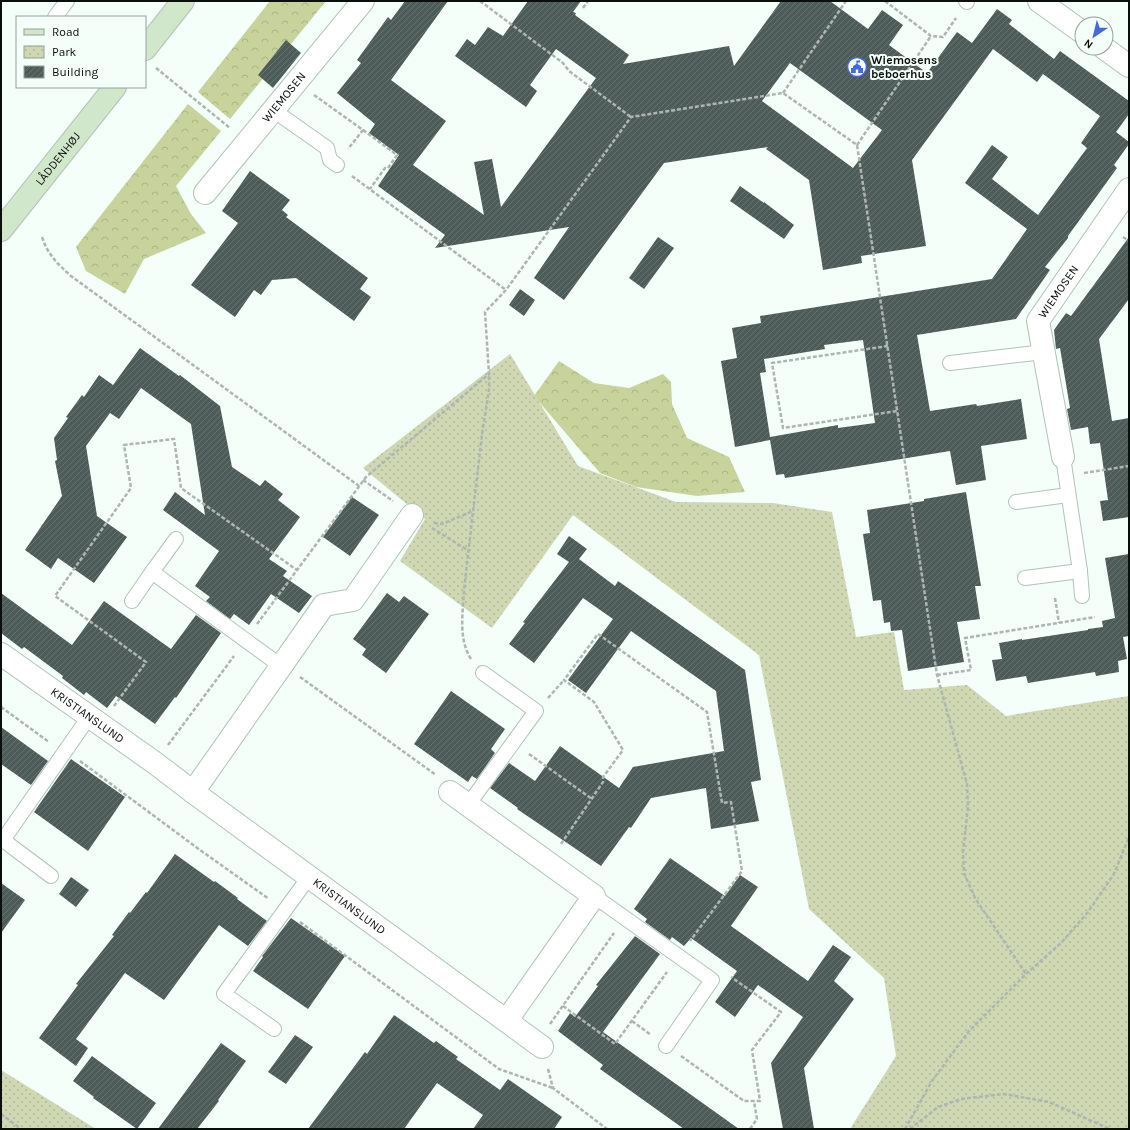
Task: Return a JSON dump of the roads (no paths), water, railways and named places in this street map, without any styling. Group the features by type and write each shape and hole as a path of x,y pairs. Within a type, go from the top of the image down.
{"street":[{"path":"148,57 183,1"},
{"name":"WIEMOSEN","path":"205,193 363,1"},
{"path":"1039,1 1074,26"},
{"path":"1114,55 1129,66"},
{"name":"LÅDDENHØJ","path":"1,230 114,88"},
{"name":"WIEMOSEN","path":"1064,467 1038,321 1129,189"},
{"path":"193,792 324,605 353,600 420,519"},
{"name":"KRISTIANSLUND","path":"1,654 155,763 540,1045"},
{"path":"450,792 594,896 507,1020"}],"lane":[{"path":"56,16 67,1"},
{"path":"273,110 327,148 330,160 337,165"},
{"path":"950,363 1044,352"},
{"path":"1064,467 1080,571 1082,596"},
{"path":"1016,502 1068,495"},
{"path":"132,601 176,538"},
{"path":"1025,578 1080,571"},
{"path":"152,572 281,666"},
{"path":"468,805 536,711 483,673"},
{"path":"50,876 2,840 89,717"},
{"path":"274,1029 224,994 309,876"},
{"path":"594,896 712,980 666,1046"}],"place":[{"name":"Wiemosens beboerhus","path":"857,67"}]}
